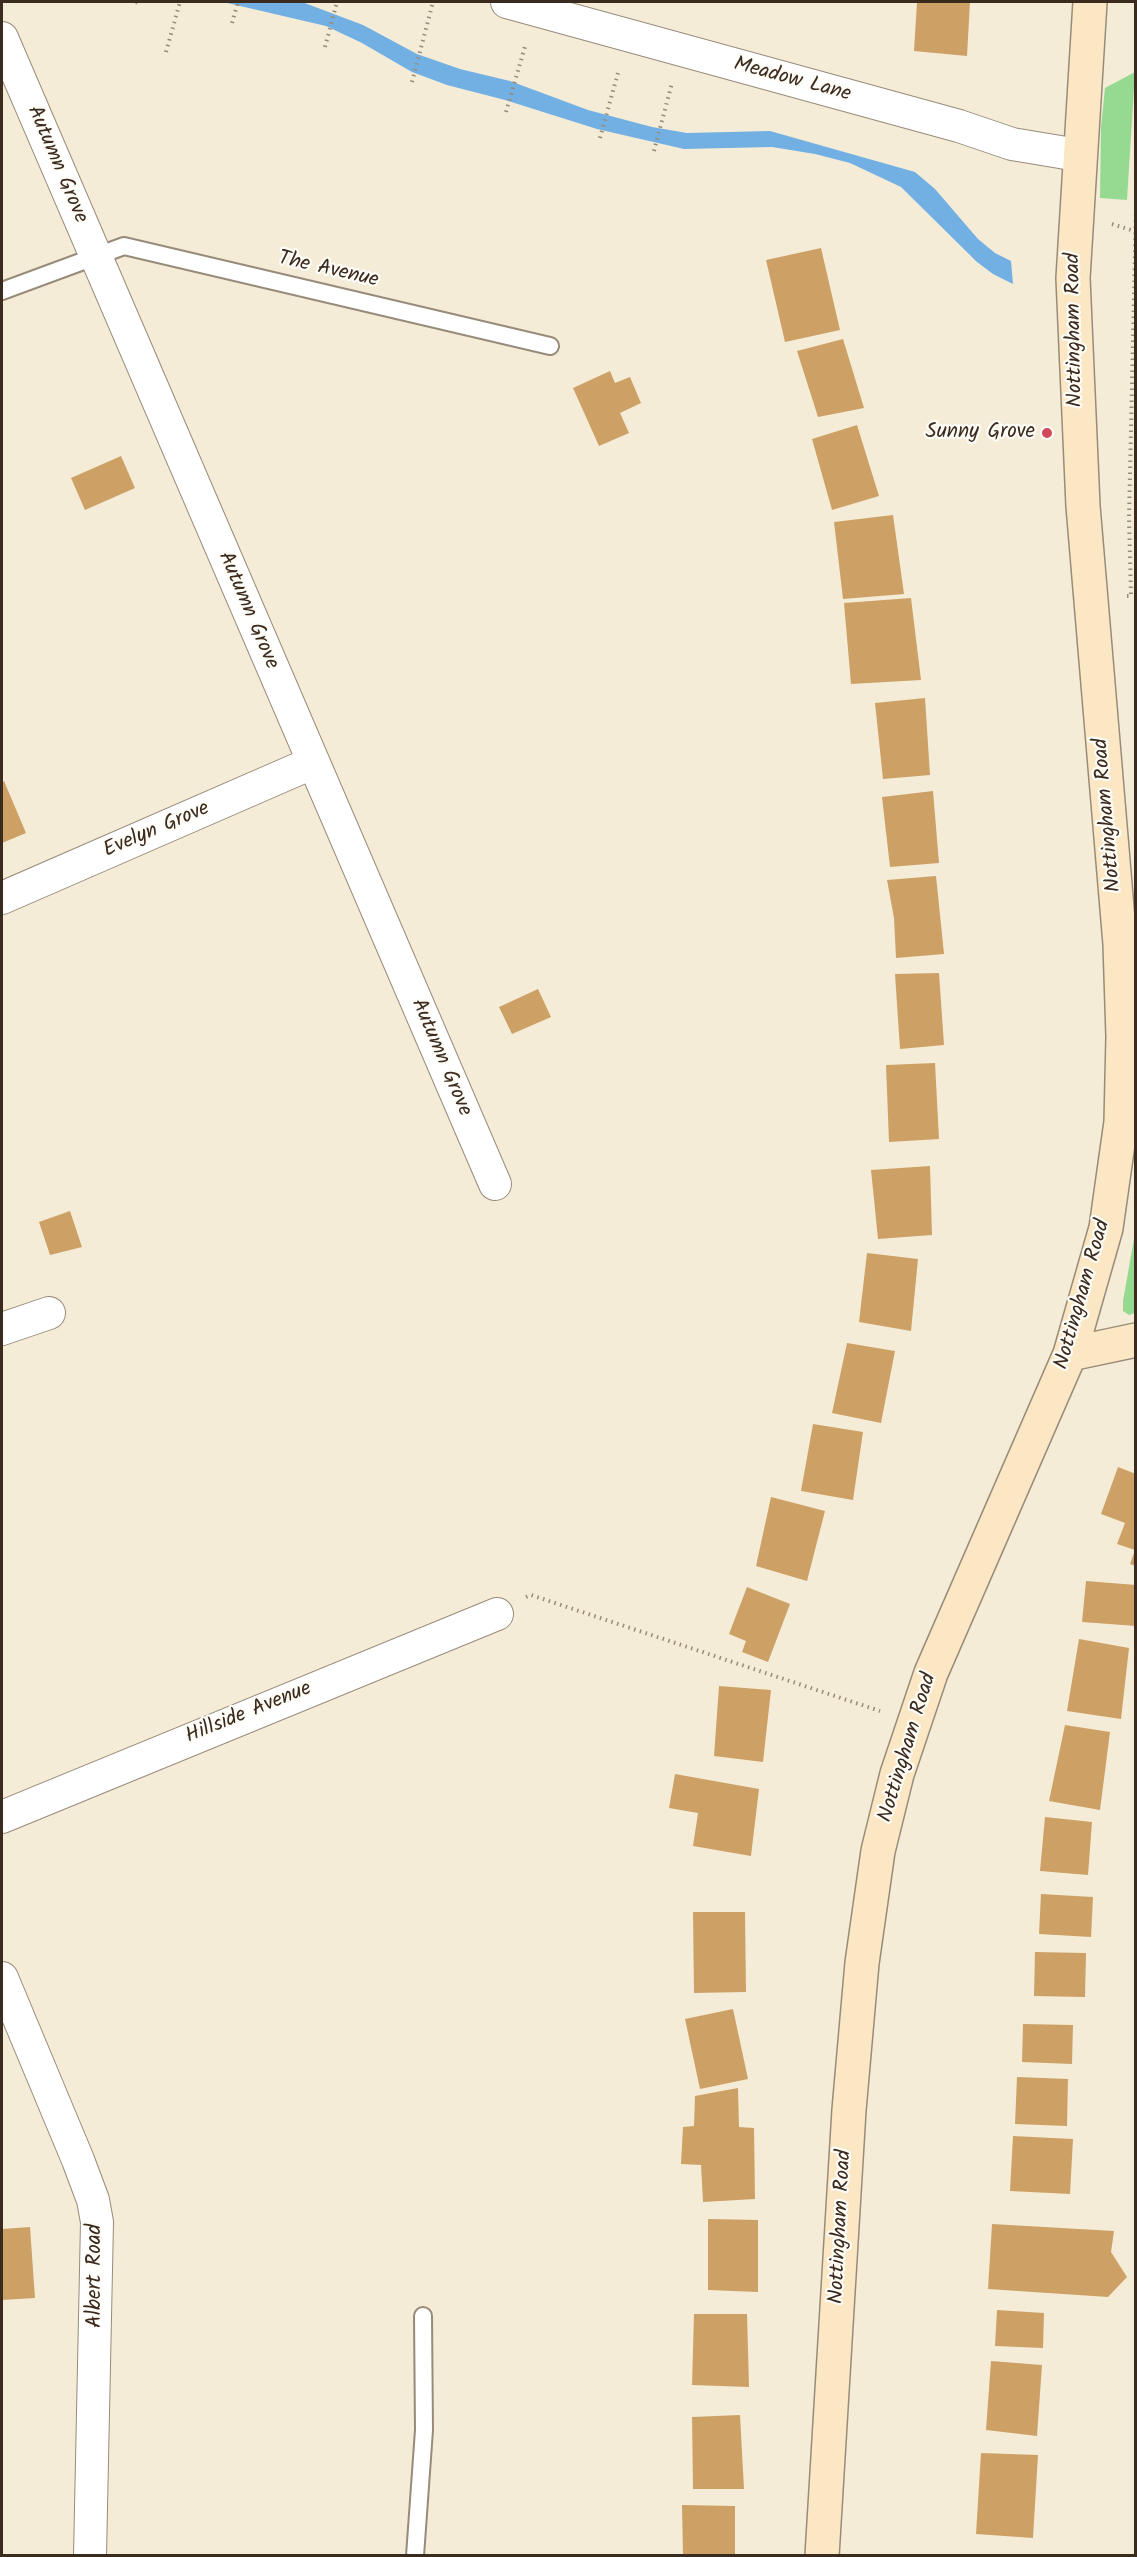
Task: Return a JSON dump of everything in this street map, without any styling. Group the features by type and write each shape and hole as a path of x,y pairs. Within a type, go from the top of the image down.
{"street":[{"name":"Meadow Lane","path":"507,2 959,126 1011,144 1078,155"},
{"name":"Nottingham Road","path":"822,2556 849,2110 862,1963 878,1851 897,1774 948,1633 1070,1354 1106,1228 1128,1128 1120,944 1077,399 1073,278 1078,155 1090,2"},
{"name":"Autumn Grove","path":"2,38 312,764 495,1184"},
{"name":"Evelyn Grove","path":"2,898 312,764"},
{"path":"2,1329 49,1313"},
{"path":"1070,1354 1136,1340"},
{"name":"Hillside Avenue","path":"2,1817 497,1614"},
{"name":"Albert Road","path":"2,1978 78,2160 93,2200 97,2222 90,2556"}],"lane":[{"name":"The Avenue","path":"2,291 124,246 550,346"},
{"path":"415,2556 424,2430 423,2316"}],"path":[{"path":"166,52 180,2"},
{"path":"232,24 238,2"},
{"path":"326,47 337,2"},
{"path":"412,82 432,2"},
{"path":"506,112 519,67"},
{"path":"600,138 611,98"},
{"path":"654,151 664,112"},
{"path":"1136,208 1129,518 1136,513"},
{"path":"497,1614 531,1595 915,1723"}],"green space":[{"path":"1135,72 1127,200 1100,198 1101,127 1105,88"},
{"path":"1135,1233 1135,1313 1129,1315 1123,1311 1123,1301"}],"water":[{"path":"223,2 302,2 363,25 417,54 460,69 510,81 588,110 652,127 687,133 770,131 915,172 935,189 978,239 995,253 1011,261 1013,284 993,274 977,262 901,187 850,163 772,147 684,149 597,129 505,100 447,85 412,72 362,43 326,26"}],"building":[{"path":"917,2 970,2 967,56 914,51"},
{"path":"821,248 840,330 785,342 766,260"},
{"path":"843,339 864,408 818,417 797,351"},
{"path":"610,371 615,383 630,377 641,403 620,413 629,433 599,446 573,388"},
{"path":"857,425 879,496 832,510 812,439"},
{"path":"121,456 135,488 85,510 71,478"},
{"path":"893,515 904,594 843,599 834,522"},
{"path":"911,598 921,680 851,684 844,603"},
{"path":"925,698 930,775 883,779 875,703"},
{"path":"4,781 26,833 2,843 2,782"},
{"path":"933,791 939,863 890,867 882,797"},
{"path":"936,876 944,954 896,958 894,918 887,880"},
{"path":"939,973 944,1045 900,1049 895,974"},
{"path":"538,989 551,1017 512,1034 499,1007"},
{"path":"935,1063 939,1139 889,1142 886,1065"},
{"path":"930,1166 932,1235 878,1239 871,1170"},
{"path":"70,1211 82,1247 50,1255 39,1222"},
{"path":"867,1253 918,1259 911,1331 859,1322"},
{"path":"847,1343 895,1351 881,1423 832,1413"},
{"path":"813,1424 863,1432 853,1500 801,1491"},
{"path":"1118,1467 1136,1474 1136,1566 1130,1564 1135,1550 1117,1544 1125,1523 1101,1514"},
{"path":"771,1497 825,1511 807,1581 756,1566"},
{"path":"1086,1581 1136,1585 1136,1626 1082,1622"},
{"path":"747,1587 790,1604 768,1662 742,1652 746,1641 729,1634"},
{"path":"1079,1639 1129,1648 1121,1719 1067,1711"},
{"path":"719,1686 771,1690 763,1762 714,1756"},
{"path":"1065,1725 1110,1732 1100,1810 1049,1801"},
{"path":"675,1774 759,1789 751,1856 693,1846 698,1813 669,1808"},
{"path":"1045,1817 1092,1822 1088,1875 1040,1871"},
{"path":"1041,1894 1093,1897 1091,1937 1039,1934"},
{"path":"693,1912 745,1912 746,1992 694,1993"},
{"path":"1035,1952 1086,1953 1085,1997 1034,1996"},
{"path":"733,2009 748,2079 700,2089 685,2019"},
{"path":"1023,2024 1073,2025 1072,2064 1022,2062"},
{"path":"1017,2077 1068,2079 1067,2126 1015,2124"},
{"path":"738,2088 739,2127 754,2128 755,2199 703,2202 701,2165 681,2164 683,2127 694,2126 695,2096"},
{"path":"1013,2136 1073,2139 1070,2194 1010,2191"},
{"path":"708,2219 758,2220 758,2292 708,2290"},
{"path":"992,2224 1114,2231 1111,2252 1127,2277 1108,2297 988,2289"},
{"path":"30,2227 35,2298 2,2300 2,2229"},
{"path":"997,2310 1044,2313 1043,2348 995,2346"},
{"path":"694,2314 747,2314 749,2387 692,2385"},
{"path":"991,2361 1042,2365 1037,2436 986,2430"},
{"path":"740,2415 744,2489 693,2489 692,2417"},
{"path":"981,2453 1038,2455 1033,2538 976,2534"},
{"path":"682,2505 735,2506 735,2556 683,2556"}],"place":[{"name":"Sunny Grove","path":"1047,433"}]}
